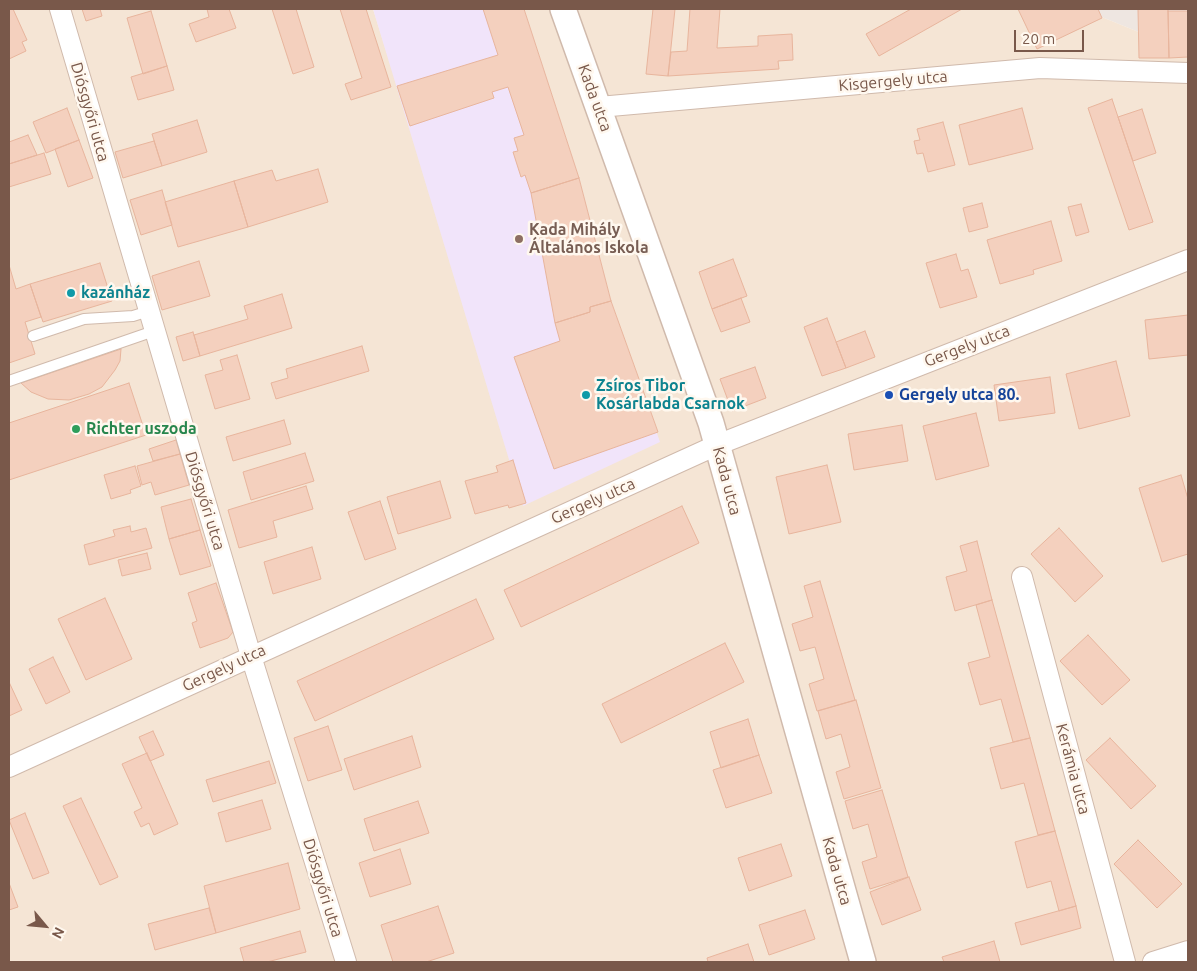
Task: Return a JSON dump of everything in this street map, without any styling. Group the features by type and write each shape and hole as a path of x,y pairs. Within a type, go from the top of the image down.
{"street":[{"name":"Diósgyőri utca","path":"60,9 251,656 346,962"},
{"name":"Kada utca","path":"563,9 716,445 863,962"},
{"name":"Kisgergely utca","path":"599,108 1040,68 1188,73"},
{"name":"Gergely utca","path":"9,767 716,445 1188,260"},
{"name":"Kerámia utca","path":"1022,577 1125,962"},
{"path":"1153,962 1188,951"}],"lane":[{"path":"33,336 84,319 133,316 149,311"},
{"path":"9,381 154,331"}],"shaded area":[{"path":"9,9 373,9 410,126 658,432 611,301 579,178 524,9 1082,9 1188,52 1188,962 9,962"},
{"name":"Kada Mihály Általános Iskola","path":"373,9 524,9 579,178 611,301 660,442 523,506"},
{"path":"1082,9 1188,9 1188,52"}],"building":[{"path":"9,9 13,9 27,40 22,42 26,51 9,59"},
{"path":"82,9 100,9 102,16 86,21"},
{"path":"207,9 229,9 236,28 196,42 189,24 209,17"},
{"path":"272,9 296,9 314,67 293,74"},
{"path":"340,9 366,9 391,87 351,100 345,84 362,78"},
{"path":"483,9 524,9 579,178 531,193 525,175 521,177 513,152 518,151 514,138 524,135 508,87 492,92 494,98 410,126 397,86 498,55"},
{"path":"653,9 675,9 668,76 646,74"},
{"path":"690,9 720,9 717,48 758,46 758,36 792,34 793,60 778,61 779,69 668,76 671,52 687,51"},
{"path":"911,9 962,9 879,56 866,34"},
{"path":"1018,9 1098,9 1102,18 1037,49"},
{"path":"1138,9 1168,9 1169,58 1139,58"},
{"path":"151,11 167,66 143,74 127,18"},
{"path":"1168,11 1188,11 1188,57 1169,58"},
{"path":"167,66 174,90 138,100 131,77"},
{"path":"1112,99 1153,222 1129,230 1088,108"},
{"path":"67,108 79,140 46,153 33,122"},
{"path":"1022,108 1033,149 969,165 959,125"},
{"path":"1142,109 1156,153 1133,161 1118,117"},
{"path":"197,120 207,152 162,166 152,134"},
{"path":"943,122 955,165 928,172 923,153 917,154 914,141 920,140 917,129"},
{"path":"28,135 37,155 9,164 9,142"},
{"path":"79,140 93,178 68,187 55,149"},
{"path":"154,141 162,166 123,178 115,152"},
{"path":"44,153 51,174 9,187 9,164"},
{"path":"318,169 328,202 248,227 234,181 272,170 276,181"},
{"path":"579,178 611,301 590,307 590,312 555,323 531,193"},
{"path":"234,181 248,227 178,247 165,202"},
{"path":"162,190 172,225 141,235 130,200"},
{"path":"982,203 988,227 969,232 963,208"},
{"path":"1081,204 1089,232 1076,236 1068,207"},
{"path":"1051,221 1062,261 1033,270 1034,274 1000,284 987,240"},
{"path":"956,254 961,271 968,269 977,297 940,308 926,263"},
{"path":"733,259 747,296 712,309 699,272"},
{"path":"199,261 210,296 162,310 152,276"},
{"name":"kazánház","path":"100,263 112,301 43,322 30,284"},
{"path":"9,265 16,289 30,284 41,317 25,322 35,354 9,363"},
{"path":"282,294 292,328 200,356 194,335 248,319 244,306"},
{"path":"741,298 750,322 721,332 712,309"},
{"name":"Zsíros Tibor Kosárlabda Csarnok","path":"611,301 658,432 554,469 514,357 560,341 555,323 590,312 590,307"},
{"path":"1188,315 1188,355 1149,359 1145,320"},
{"path":"827,318 846,368 822,376 804,327"},
{"path":"865,331 875,357 846,368 836,342"},
{"path":"193,332 200,356 183,361 176,337"},
{"path":"362,346 369,371 276,399 271,383 288,378 286,369"},
{"path":"121,349 120,361 115,370 102,387 89,394 69,400 48,399 31,392 21,383"},
{"path":"237,355 250,399 215,409 205,375 223,370 220,360"},
{"path":"1116,361 1130,416 1079,429 1066,374"},
{"path":"755,367 766,398 732,411 720,379"},
{"path":"1050,377 1055,413 999,421 994,385"},
{"name":"Richter uszoda","path":"129,383 146,435 9,480 9,423"},
{"path":"976,413 989,466 936,480 923,426"},
{"path":"284,420 291,444 233,461 226,437"},
{"path":"902,425 908,461 854,470 848,434"},
{"path":"176,440 180,454 153,461 149,449"},
{"path":"305,453 314,481 251,500 243,472"},
{"path":"180,454 189,485 155,495 151,482 142,485 137,466"},
{"path":"513,460 526,503 509,508 508,505 475,514 465,481 498,472 496,466"},
{"path":"827,465 841,522 789,534 776,477"},
{"path":"135,466 141,486 130,490 131,493 111,499 104,475"},
{"path":"1181,475 1188,499 1188,554 1162,562 1139,488"},
{"path":"440,481 451,518 398,534 387,497"},
{"path":"306,486 313,509 273,521 277,537 239,548 228,510"},
{"path":"191,499 200,530 169,539 161,507"},
{"path":"380,501 396,549 365,560 348,512"},
{"path":"682,506 699,543 521,627 504,590"},
{"path":"130,526 131,532 146,528 152,548 89,565 84,545 115,536 113,530"},
{"path":"1059,528 1103,576 1075,602 1031,554"},
{"path":"200,530 211,566 180,575 169,539"},
{"path":"977,541 992,600 955,611 946,577 967,571 960,546"},
{"path":"312,547 321,579 273,594 264,562"},
{"path":"147,553 151,569 122,576 118,560"},
{"path":"820,581 855,700 817,711 809,684 824,679 815,647 800,651 792,624 813,617 804,586"},
{"path":"216,583 233,632 228,638 200,648 192,623 197,621 188,593"},
{"path":"105,598 132,659 86,680 58,619"},
{"path":"476,599 494,639 315,721 297,681"},
{"path":"992,600 1030,738 1013,742 1001,699 980,705 968,663 990,657 976,605"},
{"path":"1088,635 1130,680 1102,705 1060,661"},
{"path":"725,643 744,682 621,743 602,704"},
{"path":"53,657 70,692 46,704 29,669"},
{"path":"9,682 22,710 9,716"},
{"path":"856,700 881,788 844,799 836,772 850,767 841,734 826,739 818,711"},
{"path":"748,719 759,755 721,768 710,732"},
{"path":"328,726 342,770 308,781 294,738"},
{"path":"153,731 164,755 150,761 139,737"},
{"path":"412,736 421,767 354,790 344,759"},
{"path":"1030,738 1055,831 1038,835 1024,783 1001,789 990,748"},
{"path":"1110,738 1156,786 1131,809 1086,760"},
{"path":"147,753 178,824 154,835 149,823 141,827 134,812 142,808 122,764"},
{"path":"759,755 772,793 726,808 713,770"},
{"path":"269,761 276,783 213,802 206,780"},
{"path":"882,790 908,877 870,889 862,862 877,857 868,824 853,829 845,801"},
{"path":"81,798 118,877 100,885 63,806"},
{"path":"262,800 271,829 226,842 218,813"},
{"path":"418,801 429,833 374,851 364,819"},
{"path":"25,813 49,873 33,879 9,820"},
{"path":"1055,831 1076,906 1059,911 1051,881 1027,888 1015,842"},
{"path":"1138,840 1182,884 1157,908 1114,864"},
{"path":"781,844 792,876 749,891 738,858"},
{"path":"400,849 411,884 370,897 359,863"},
{"path":"288,863 300,909 216,933 204,886"},
{"path":"909,877 921,910 882,925 870,892"},
{"path":"9,883 18,907 9,910"},
{"path":"438,906 454,953 426,962 393,962 381,925"},
{"path":"1076,906 1081,928 1021,945 1015,923"},
{"path":"209,908 216,933 155,950 148,924"},
{"path":"805,910 815,939 769,955 759,925"},
{"path":"300,931 306,952 267,962 244,962 240,948"},
{"path":"994,941 1000,962 944,962 942,957"},
{"path":"748,944 754,962 708,962 707,958"}],"place":[{"name":"Kada Mihály Általános Iskola","path":"519,239"},
{"name":"kazánház","path":"71,293"},
{"name":"Zsíros Tibor Kosárlabda Csarnok","path":"586,395"},
{"name":"Gergely utca 80.","path":"889,395"},
{"name":"Richter uszoda","path":"76,429"}]}
